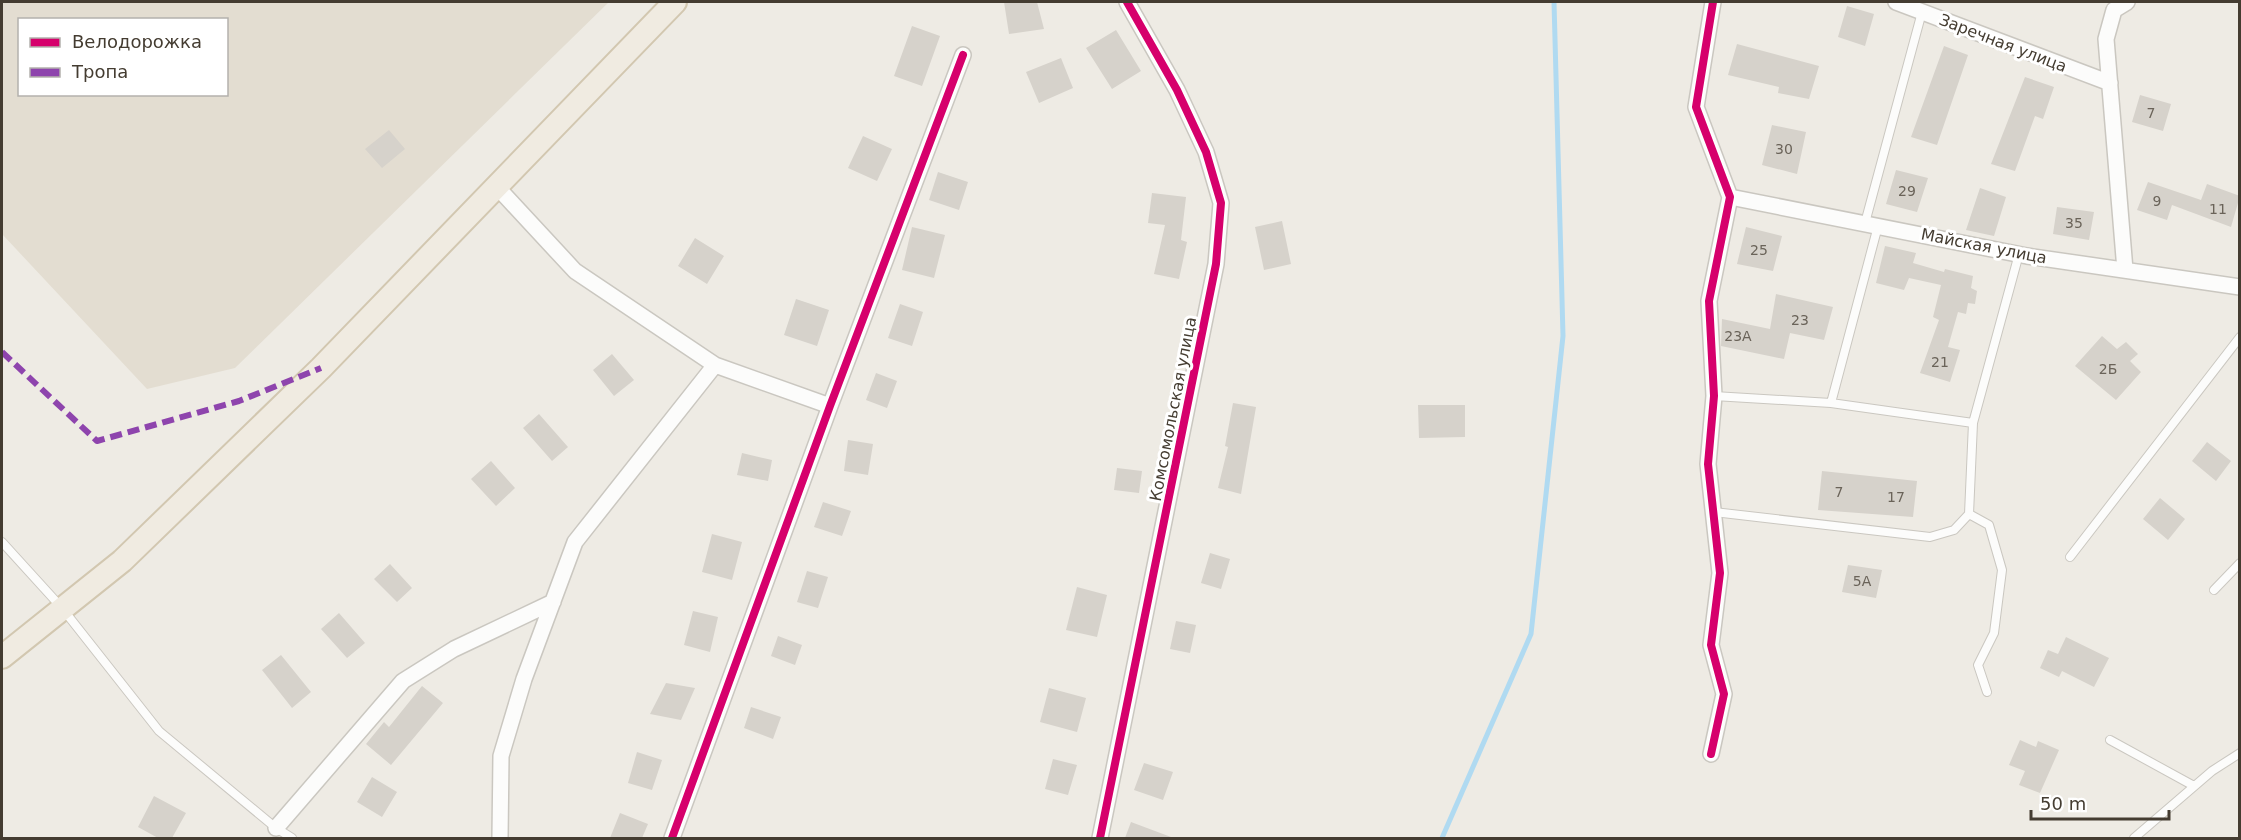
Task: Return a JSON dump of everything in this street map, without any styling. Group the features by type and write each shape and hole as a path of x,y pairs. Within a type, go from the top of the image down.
{"main road":[{"path":"2,657 122,561 321,368 675,2"}],"street":[{"name":"Комсомольская улица","path":"1100,838 1216,264 1221,203 1206,152 1177,90 1127,2"},
{"path":"1711,754 1724,694 1712,645 1720,573 1708,464 1714,396 1709,301 1730,197 1696,107 1713,2"},
{"name":"Заречная улица","path":"1896,2 2110,83"},
{"path":"2125,270 2106,39 2114,10 2127,2"},
{"path":"672,838 830,406 963,55"},
{"path":"497,187 575,271 715,365 830,406"},
{"name":"Майская улица","path":"1730,197 2019,254 2240,287"},
{"path":"500,838 501,756 524,679 575,542 715,365"},
{"path":"276,828 403,681 454,649 553,602"}],"lane":[{"path":"1831,403 1922,12"},
{"path":"1714,512 1930,537 1954,530 1969,514 1973,423 2019,254"},
{"path":"2070,557 2240,338"},
{"path":"1714,396 1831,403 1973,423"},
{"path":"1969,514 1989,525 2002,570 1994,633 1978,664 1987,692"},
{"path":"2,542 63,608 159,731 276,828 292,838"},
{"path":"2214,590 2240,563"},
{"path":"2110,740 2194,786"},
{"path":"2134,838 2194,786 2240,753"}],"shaded area":[{"path":"2,2 609,2 235,368 147,389 2,234"}],"building":[{"path":"1004,2 1037,2 1044,29 1009,34"},
{"path":"1847,6 1874,14 1865,46 1838,37"},
{"path":"912,26 940,36 922,86 894,76"},
{"path":"1116,30 1141,71 1112,89 1086,48"},
{"path":"1737,44 1819,66 1809,99 1778,93 1779,87 1728,75"},
{"path":"1944,46 1968,55 1937,145 1911,137"},
{"path":"1061,58 1073,88 1039,103 1026,72"},
{"path":"2025,77 2054,87 2043,119 2035,116 2015,171 1991,164"},
{"path":"2140,95 2171,104 2163,131 2132,122"},
{"path":"1772,125 1806,132 1797,174 1762,165"},
{"path":"389,130 405,149 382,168 365,149"},
{"path":"863,136 892,149 877,181 848,168"},
{"path":"1896,170 1928,178 1917,212 1886,204"},
{"path":"938,172 968,182 959,210 929,200"},
{"path":"2148,182 2201,200 2207,184 2240,196 2231,227 2172,205 2167,220 2137,210"},
{"path":"1980,188 2006,197 1994,236 1966,230"},
{"path":"1152,193 1186,197 1181,240 1187,242 1179,279 1154,274 1165,225 1148,223"},
{"path":"2057,207 2094,212 2089,240 2053,234"},
{"path":"1282,221 1291,264 1264,270 1255,227"},
{"path":"912,227 945,235 934,278 902,270"},
{"path":"1746,227 1782,236 1773,271 1737,264"},
{"path":"695,238 724,256 707,284 678,266"},
{"path":"1885,246 1916,253 1913,263 1944,272 1945,269 1973,276 1971,288 1977,291 1975,304 1968,303 1966,314 1958,312 1948,347 1960,350 1950,382 1920,373 1939,320 1933,317 1941,285 1909,278 1904,290 1876,283"},
{"path":"1776,294 1833,307 1824,340 1790,333 1784,359 1721,346 1722,319 1770,329"},
{"path":"796,299 829,310 817,346 784,335"},
{"path":"900,304 923,312 912,346 888,338"},
{"path":"2102,336 2117,349 2126,342 2138,354 2130,361 2141,372 2116,400 2075,366"},
{"path":"612,354 634,380 614,396 593,370"},
{"path":"876,373 897,381 887,408 866,400"},
{"path":"1233,403 1256,407 1241,494 1218,488 1228,447 1225,446"},
{"path":"1418,405 1465,405 1465,437 1419,438"},
{"path":"539,414 568,447 552,461 523,428"},
{"path":"848,440 873,444 868,475 844,471"},
{"path":"2207,442 2231,461 2216,481 2192,461"},
{"path":"742,453 772,460 768,481 737,475"},
{"path":"491,461 515,488 496,506 471,479"},
{"path":"1117,468 1142,471 1139,493 1114,490"},
{"path":"1822,471 1917,481 1913,517 1818,510"},
{"path":"2160,498 2185,519 2168,540 2143,519"},
{"path":"823,502 851,511 842,536 814,527"},
{"path":"712,534 742,542 732,580 702,572"},
{"path":"1210,553 1230,559 1221,589 1201,583"},
{"path":"390,564 412,588 397,602 374,579"},
{"path":"1848,565 1882,570 1876,598 1842,592"},
{"path":"807,571 828,577 818,608 797,602"},
{"path":"1077,587 1107,595 1097,637 1066,630"},
{"path":"693,611 718,617 710,652 684,645"},
{"path":"339,613 365,643 347,658 321,629"},
{"path":"1176,621 1196,625 1190,653 1170,649"},
{"path":"778,636 802,645 795,665 771,656"},
{"path":"2066,637 2109,658 2094,687 2062,671 2059,677 2040,668 2048,650 2058,654"},
{"path":"281,655 311,692 292,708 262,670"},
{"path":"666,683 695,688 681,720 650,714"},
{"path":"422,686 443,703 391,765 366,744 384,722 389,727"},
{"path":"1049,688 1086,698 1077,732 1040,722"},
{"path":"751,707 781,717 773,739 744,728"},
{"path":"2020,740 2036,747 2038,741 2059,750 2040,793 2019,785 2025,771 2009,765"},
{"path":"637,752 662,760 652,790 628,783"},
{"path":"1053,759 1077,765 1068,795 1045,789"},
{"path":"1144,763 1173,772 1163,800 1134,790"},
{"path":"372,777 397,792 382,817 357,802"},
{"path":"154,796 186,813 172,838 158,838 138,827"},
{"path":"620,813 648,824 642,838 610,838"},
{"path":"1131,822 1171,837 1171,838 1125,838"}],"waterway":[{"path":"1442,838 1531,634 1563,336 1554,2"}],"marked path":[{"path":"2,352 97,441 239,401 321,368"}],"cycle path":[{"path":"1100,838 1216,264 1221,203 1206,152 1177,90 1127,2"},
{"path":"1711,754 1724,694 1711,645 1720,573 1708,464 1714,396 1709,301 1730,197 1696,107 1713,2"},
{"path":"672,838 830,406 963,55"}]}
